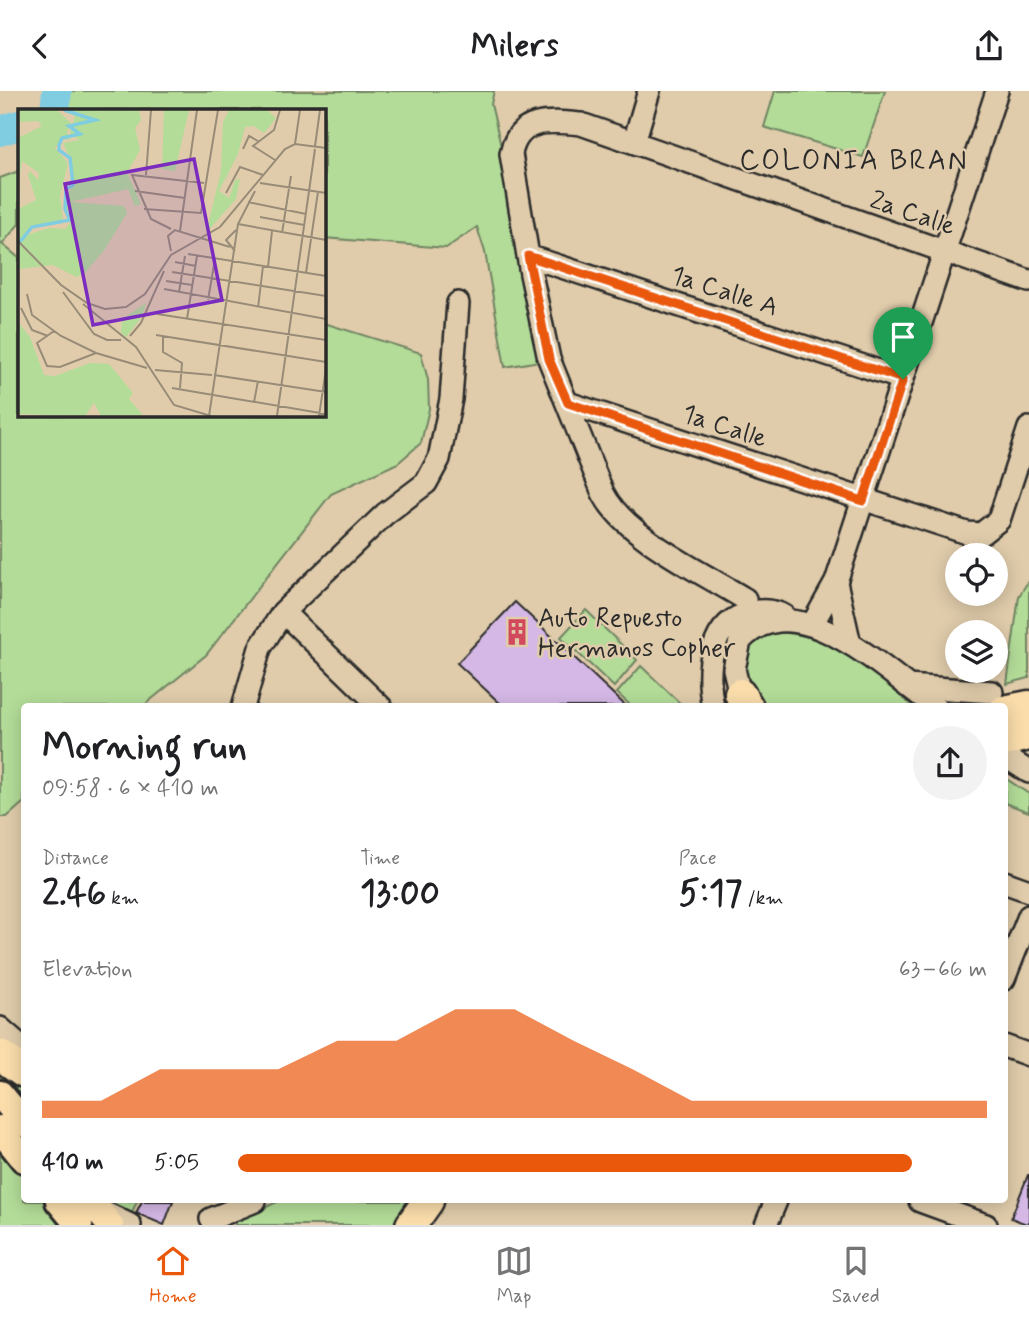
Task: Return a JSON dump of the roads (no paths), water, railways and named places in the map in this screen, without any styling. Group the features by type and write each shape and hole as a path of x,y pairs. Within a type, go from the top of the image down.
{"highway":[{"path":"1008,703 1029,706"},
{"path":"1008,740 1029,735"},
{"path":"0,1055 21,1070"},
{"path":"410,1225 418,1203"},
{"path":"410,1225 426,1203"}],"main road":[{"path":"0,1094 21,1119"},
{"path":"0,1129 21,1155"},
{"path":"64,1203 94,1215"}],"street":[{"path":"634,142 649,91"},
{"path":"744,703 734,669 740,641 757,627 802,623 836,582 997,91"},
{"name":"2a Calle","path":"528,256 511,154 514,140 525,128 540,121 581,124 1029,281"},
{"path":"528,256 549,359 594,473 612,510 632,529 746,599"},
{"name":"1a Calle A","path":"528,256 903,379"},
{"path":"244,703 260,648 283,612 385,514 425,483 439,459 451,399 458,303"},
{"name":"1a Calle","path":"568,403 863,501 967,533 981,534 999,520 1029,428"},
{"path":"836,582 850,644"},
{"path":"712,703 709,678 711,656 723,629 738,617 757,611 777,612 850,644 922,697 998,702"},
{"path":"283,612 377,703"},
{"path":"1008,883 1029,891"},
{"path":"1008,969 1029,916"},
{"path":"0,1028 21,1046"},
{"path":"1008,1047 1029,1055"},
{"path":"222,1215 250,1203"},
{"path":"766,1225 775,1203"},
{"path":"925,1203 954,1219 986,1225"},
{"path":"94,1215 130,1225"}],"waterway":[{"path":"55,109 57,91"},
{"path":"0,131 18,125"}],"place":[{"name":"Auto Repuesto Hermanos Copher","path":"517,632"}],"district":[{"name":"COLONIA BRAN","path":"854,159"}]}
